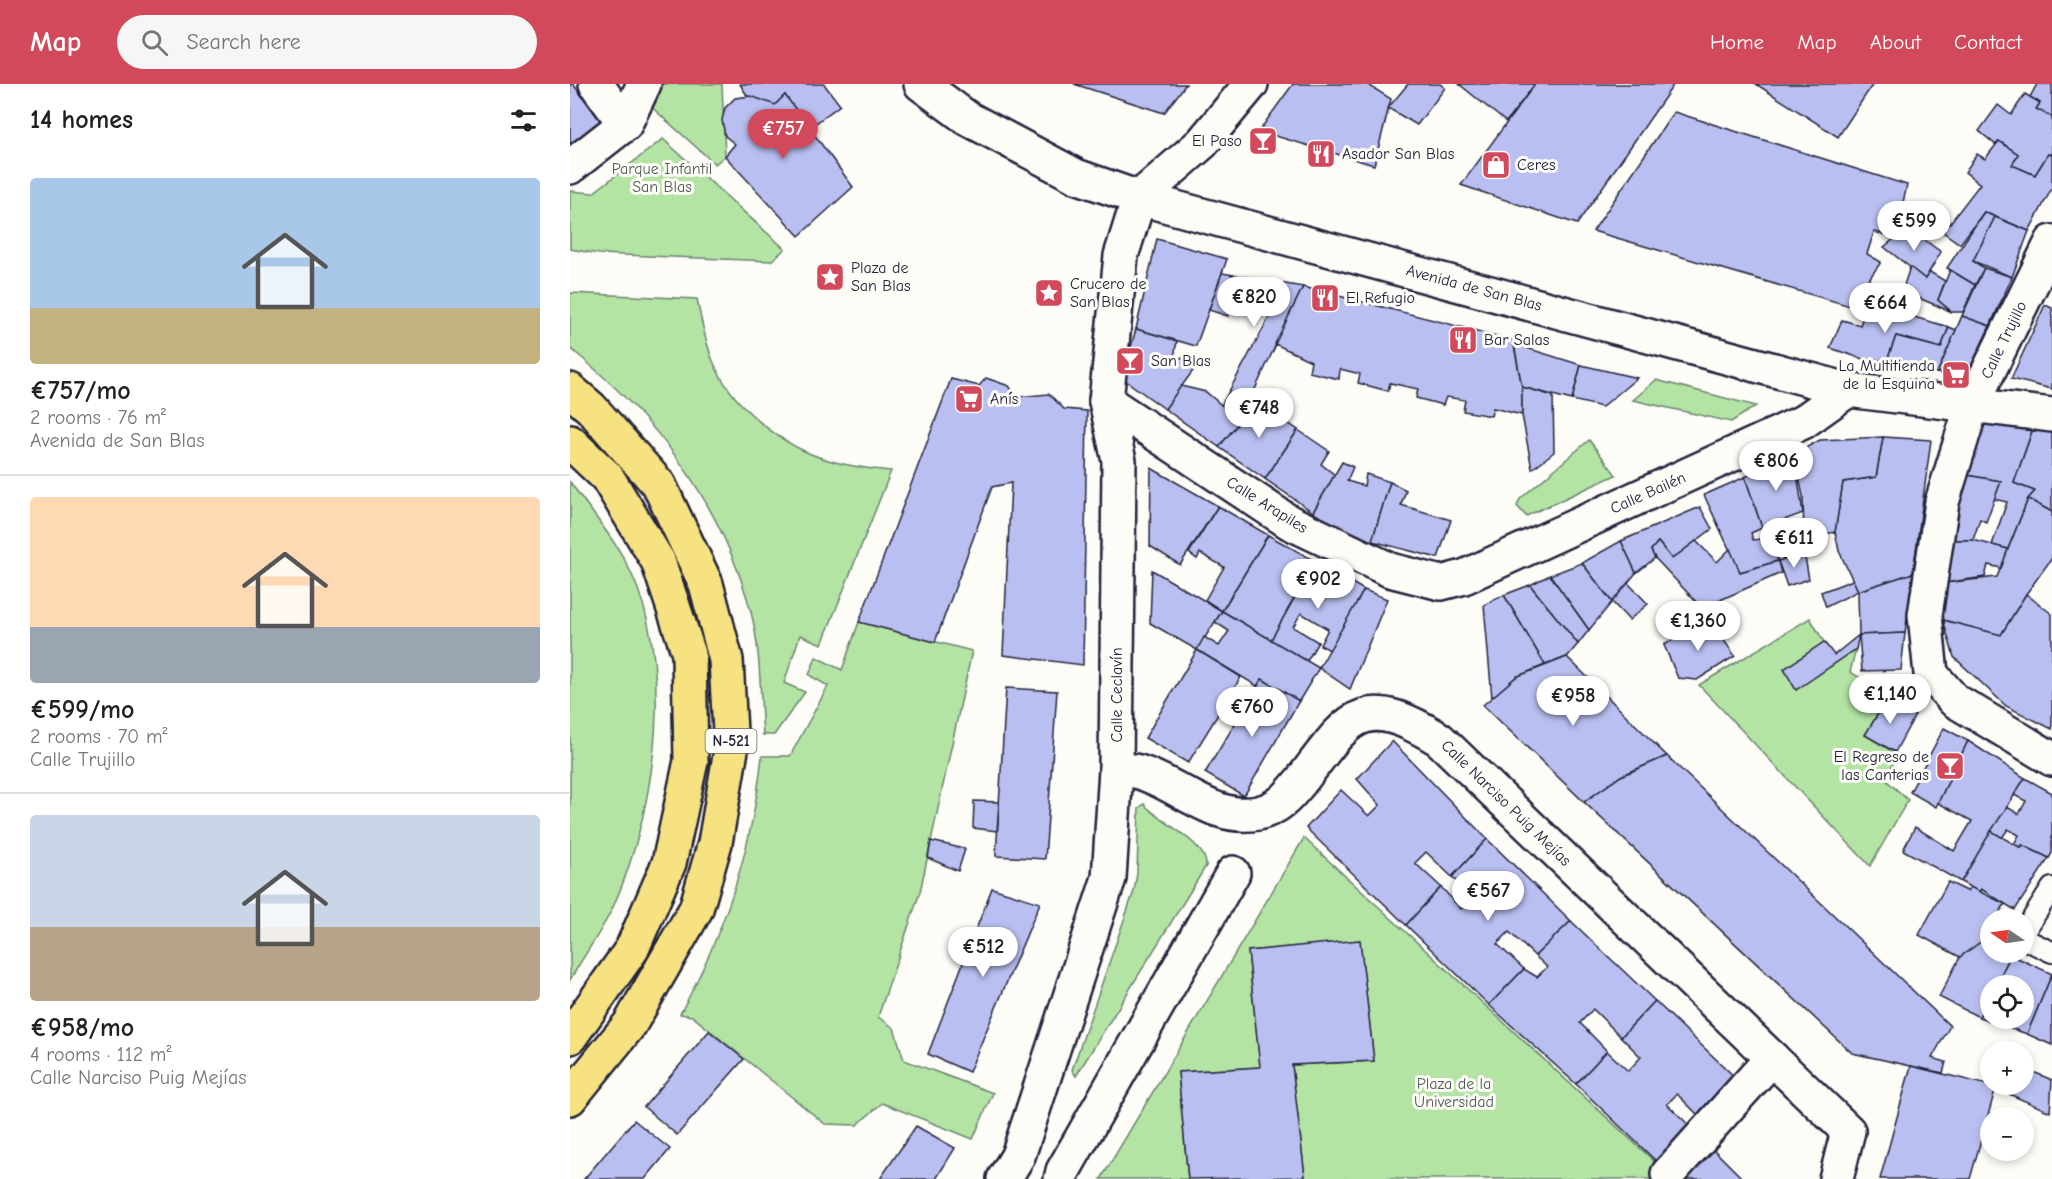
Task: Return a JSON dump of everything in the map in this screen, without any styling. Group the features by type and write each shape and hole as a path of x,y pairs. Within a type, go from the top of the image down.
{"main road":[{"name":"N-521","path":"570,390 591,408 659,485 706,584 726,660 732,750 715,843 696,909 630,1024 570,1098"},
{"name":"N-521","path":"570,442 607,477 658,561 689,654 691,761 669,863 636,938 601,995 570,1037"}],"street":[{"path":"596,84 624,124"},
{"path":"570,167 624,124 645,84"},
{"name":"Avenida de San Blas","path":"921,84 967,118 1066,170 1139,198 1848,390 2052,416"},
{"path":"1139,198 1202,143 1251,84"},
{"name":"Calle Ceclavín","path":"1011,1168 1108,878 1116,770 1119,461 1106,401 1121,256 1139,198"},
{"name":"Calle Trujillo","path":"2052,242 1972,405 1942,502 1925,615 1931,674 1954,700 2052,759"},
{"name":"Calle Bailén","path":"1441,583 1464,577 1803,422 1848,390"},
{"name":"Calle Arapiles","path":"1106,401 1289,522 1390,570 1441,583"},
{"name":"Calle Narciso Puig Mejías","path":"1116,770 1138,771 1228,814 1258,813 1283,803 1344,725 1363,714 1381,715 1411,722 1439,739 1848,1131 1836,1179"},
{"path":"1011,1168 1062,1175 1233,873"},
{"path":"1668,1174 1772,1058"}],"lane":[{"path":"2034,916 2052,888"},
{"path":"2034,944 2052,952"}],"green space":[{"path":"664,84 722,84 725,156 715,164 647,103 649,95"},
{"name":"Parque Infantil San Blas","path":"663,139 785,249 771,261 599,254 570,249 570,191 593,193"},
{"path":"570,293 697,299 708,346 721,377 745,408 760,422 776,435 811,454 843,464 891,471 822,644 800,635 784,683 805,692 774,735 763,735 758,658 751,612 722,534 704,499 658,434 602,375 570,348"},
{"path":"1656,380 1756,406 1731,422 1633,400"},
{"path":"1589,440 1616,475 1526,516 1517,506 1520,499"},
{"path":"570,482 617,547 640,596 651,639 656,684 655,731 650,777 641,823 629,866 609,915 570,980"},
{"path":"1810,618 1824,642 1784,669 1796,690 1856,649 1850,672 1889,695 1865,735 1898,755 1885,779 1908,800 1870,866 1699,685"},
{"path":"859,622 972,651 920,892 878,1017 894,1028 904,1060 993,1093 973,1139 882,1103 857,1125 825,1124 692,1016 680,1014 710,952 734,889 751,825 762,756 790,756 828,686 809,675 816,657 842,670"},
{"path":"1144,804 1199,849 1205,857 1206,866 1076,1076 1072,1070 1134,891 1137,873 1139,808"},
{"name":"Plaza de la Universidad","path":"1304,838 1668,1174 1663,1179 1246,1179 1305,1177 1292,1065 1374,1061 1360,940 1248,951 1260,1067 1178,1072 1188,1179 1101,1179"}],"building":[{"path":"570,84 573,84 605,126 570,148"},
{"path":"740,84 824,84 840,105 808,129 785,95 775,105 748,97"},
{"path":"1074,84 1186,84 1164,113"},
{"path":"1293,84 1367,84 1391,99 1374,165 1259,131"},
{"path":"1408,84 1440,84 1445,88 1417,125 1388,108"},
{"path":"1459,84 1535,84 1506,122"},
{"path":"1535,84 1674,84 1577,224 1461,185"},
{"path":"1756,84 1873,84 1838,137"},
{"path":"2037,84 2052,84 2052,117 2036,109 2040,103 2030,97"},
{"path":"2025,94 2040,103 2036,109 2052,117 2052,155 2048,154 2035,175 2012,165 2018,154 1999,141 1996,145 1979,131 1998,105 2011,115"},
{"path":"785,95 853,187 799,236 725,156 735,144 725,136 722,120 725,108 735,98 751,96 775,105"},
{"path":"1674,112 1907,185 1895,237 1874,232 1867,254 1881,262 1850,306 1593,231"},
{"path":"1999,141 2018,154 2012,165 2035,175 2048,154 2052,155 2052,188 2029,231 1984,212 1960,244 1943,232 1980,184 1965,172 1977,154 1985,159"},
{"path":"1984,212 1995,217 1973,261 1984,268 1975,285 1947,268"},
{"path":"1995,217 2029,231 2012,277 1973,261"},
{"path":"1908,228 1941,252 1925,279 1884,247"},
{"path":"1157,239 1227,259 1196,346 1136,329"},
{"path":"1910,267 1925,279 1930,272 1945,281 1938,300 1952,312 1902,291"},
{"path":"1984,268 2012,277 1990,326 1962,316"},
{"path":"1950,270 1975,285 1963,312 1952,312 1938,300"},
{"path":"1222,273 1303,287 1240,421 1221,406 1272,312 1231,305 1228,316 1209,310"},
{"path":"1303,287 1513,340 1522,387 1522,415 1493,408 1491,416 1463,411 1465,400 1446,397 1443,405 1416,398 1418,389 1390,383 1388,391 1358,383 1360,374 1340,369 1339,379 1309,372 1311,361 1275,344"},
{"path":"1868,304 1949,327 1941,348 1896,336 1887,361 1863,359 1830,348 1842,320 1860,325"},
{"path":"2045,305 2052,308 2052,389 2011,379"},
{"path":"1962,316 1990,326 1965,379 1937,373"},
{"path":"1949,327 1956,330 1937,373 1887,361 1896,336 1941,348"},
{"path":"1136,329 1177,341 1174,357 1200,361 1165,409 1122,378"},
{"path":"1514,344 1581,365 1572,400 1522,387"},
{"path":"1581,365 1637,378 1602,407 1572,400"},
{"path":"986,378 1009,386 1017,397 1049,394 1064,409 1087,411 1083,665 1003,655 1011,483 992,487 935,642 859,622 951,379 979,386"},
{"path":"1181,386 1206,392 1240,421 1219,447 1165,409"},
{"path":"1522,387 1553,396 1554,452 1532,469 1522,415"},
{"path":"1251,398 1298,430 1265,479 1219,447 1240,421"},
{"path":"1985,415 2036,420 2014,483 2035,491 2028,499 2008,549 1992,545 2007,502 1994,499 2001,481 1961,474"},
{"path":"2036,420 2052,425 2052,512 2028,499 2035,491 2014,483"},
{"path":"1298,430 1329,451 1321,464 1335,475 1313,512 1265,479"},
{"path":"1883,437 1931,440 1913,573 1858,591 1839,551 1835,532 1843,482 1876,477"},
{"path":"1883,437 1876,477 1843,482 1835,532 1804,539 1803,496 1794,454 1820,440"},
{"path":"1794,454 1803,513 1762,528 1745,477"},
{"path":"1342,462 1353,467 1347,481 1364,486 1366,474 1390,482 1372,541 1333,528 1313,512"},
{"path":"1151,468 1218,506 1180,565 1150,546"},
{"path":"1961,474 2001,481 1986,522 1980,519 1973,540 1946,540"},
{"path":"1745,477 1762,528 1751,533 1753,540 1769,538 1778,561 1740,572 1704,495"},
{"path":"1390,482 1406,490 1401,505 1451,520 1438,558 1372,541"},
{"path":"2028,499 2052,512 2052,558 2001,635 1943,620 1944,583 1997,577"},
{"path":"1218,506 1268,535 1222,611 1205,600 1224,567 1200,553 1197,559 1189,553"},
{"path":"1700,507 1712,529 1672,559 1658,542 1651,550 1655,558 1636,573 1621,541"},
{"path":"1268,535 1315,561 1271,640 1222,611"},
{"path":"1946,540 1973,540 2008,549 2001,568 1988,565 1985,577 1944,583"},
{"path":"1621,541 1636,573 1612,602 1582,563"},
{"path":"1696,541 1717,562 1730,549 1740,572 1778,561 1781,573 1702,608 1655,558 1651,550 1658,542 1672,559"},
{"path":"1804,552 1809,579 1787,586 1778,561"},
{"path":"1315,561 1364,590 1330,650 1320,645 1328,629 1301,613 1293,627 1318,642 1307,661 1271,640"},
{"path":"1582,563 1612,602 1589,630 1550,575"},
{"path":"1152,570 1222,611 1197,650 1150,623"},
{"path":"1913,573 1905,633 1859,635 1858,591"},
{"path":"1550,575 1589,630 1578,644 1530,585"},
{"path":"1853,580 1858,591 1826,607 1821,592"},
{"path":"1628,583 1648,604 1629,620 1612,602"},
{"path":"1530,585 1578,644 1567,657 1545,665 1504,595"},
{"path":"1364,590 1387,599 1350,689 1319,668"},
{"path":"2026,594 2052,614 2052,729 2006,706 1954,657 1943,620 2001,635"},
{"path":"1504,595 1545,665 1516,677 1492,698 1484,605"},
{"path":"1222,611 1319,668 1299,701 1262,679 1257,686 1197,650 1204,637 1219,646 1229,631 1215,622"},
{"path":"1709,619 1735,656 1697,680 1678,678 1664,645"},
{"path":"1905,633 1901,670 1862,671 1859,635"},
{"path":"1859,635 1856,649 1796,690 1784,669 1824,642 1834,655"},
{"path":"1197,650 1241,677 1188,763 1145,738"},
{"path":"1567,657 1667,756 1621,776 1584,802 1483,705 1516,677"},
{"path":"1262,679 1299,701 1244,796 1205,773"},
{"path":"1006,688 1057,691 1045,859 996,856"},
{"path":"1887,699 1915,715 1895,752 1865,735"},
{"path":"1944,728 1968,741 1936,807 1910,792"},
{"path":"1392,741 1487,839 1452,877 1426,852 1415,863 1441,887 1406,925 1306,828 1341,790 1369,816 1380,805 1357,779"},
{"path":"1968,741 2025,778 1961,882 1903,850 1915,827 1954,851 1972,821 1938,803"},
{"path":"1667,756 1950,1026 1932,1058 1946,1062 1943,1073 1852,1053 1584,802 1621,776"},
{"path":"2025,778 2052,793 2052,853 2049,858 2022,845 2021,848 2014,844 2019,835 2008,829 2002,838 1991,831 2007,807 2019,814 2026,801 2014,795"},
{"path":"974,801 999,802 997,831 973,828"},
{"path":"1991,831 2021,848 2022,845 2049,858 2016,909 1981,889 1979,892 1961,882"},
{"path":"1487,839 1571,921 1535,956 1509,932 1497,944 1524,969 1489,1005 1406,925 1441,887 1461,909 1473,897 1452,877"},
{"path":"931,841 965,849 958,871 928,858"},
{"path":"1948,882 1967,891 1970,887 2005,904 2002,909 1980,909 1980,943 1960,957 1919,935"},
{"path":"992,888 1040,903 969,1072 928,1054"},
{"path":"1571,921 1655,1001 1621,1037 1593,1009 1580,1023 1607,1051 1576,1084 1489,1005 1524,969 1537,977 1547,967 1535,956"},
{"path":"1360,940 1374,1061 1292,1065 1305,1177 1188,1179 1178,1072 1260,1067 1248,951"},
{"path":"1980,942 1980,963 2007,963 2001,975 1980,975 1979,1017 1939,997 1960,957"},
{"path":"2007,963 2028,963 2052,974 2034,1017 2034,975 2001,975"},
{"path":"2052,974 2052,1045 2027,1034 2029,1029 2034,1029 2034,1017"},
{"path":"1655,1001 1740,1082 1703,1120 1677,1094 1667,1104 1694,1130 1660,1165 1576,1084 1607,1051 1628,1071 1641,1057 1621,1037"},
{"path":"2013,1029 2029,1029 2027,1034"},
{"path":"709,1031 744,1059 677,1135 644,1107"},
{"path":"1911,1066 1980,1083 1980,1095 1994,1095 1990,1107 1980,1107 1980,1144 1970,1179 1880,1179"},
{"path":"2034,1072 2052,1080 2050,1112 2011,1095 2034,1095"},
{"path":"634,1120 670,1149 645,1179 584,1179"},
{"path":"916,1126 955,1148 936,1179 880,1179"},
{"path":"1712,1148 1743,1179 1682,1179"}],"place":[{"name":"El Paso","path":"1263,141"},
{"name":"Asador San Blas","path":"1321,154"},
{"name":"Ceres","path":"1496,165"},
{"name":"Plaza de San Blas","path":"830,277"},
{"name":"Crucero de San Blas","path":"1049,293"},
{"name":"El Refugio","path":"1325,298"},
{"name":"Bar Salas","path":"1463,340"},
{"name":"San Blas","path":"1130,361"},
{"name":"La Multitienda de la Esquina","path":"1956,375"},
{"name":"Anís","path":"969,399"},
{"name":"El Regreso de las Canterias","path":"1950,766"}]}
